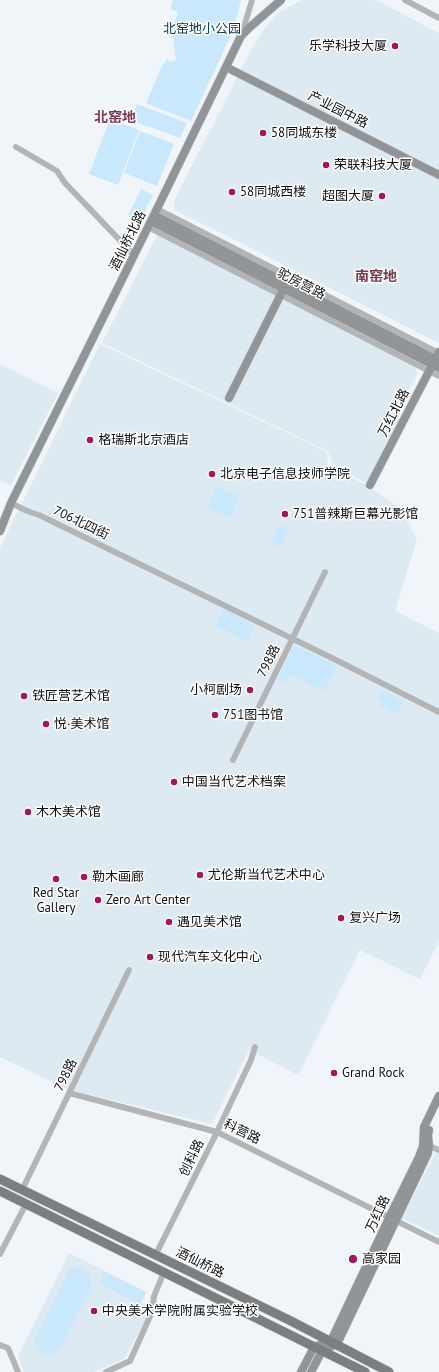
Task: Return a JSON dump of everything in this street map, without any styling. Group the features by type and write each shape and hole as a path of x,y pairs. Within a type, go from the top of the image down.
{"main road":[{"name":"酒仙桥路","path":"0,1179 334,1343 389,1372"},
{"name":"酒仙桥路","path":"0,1191 365,1372"}],"street":[{"path":"241,36 252,0"},
{"name":"酒仙桥北路","path":"0,531 11,503 153,218 241,36 250,26 280,0"},
{"path":"405,0 439,18"},
{"name":"产业园中路","path":"226,67 439,175"},
{"path":"16,147 57,171 65,184 134,255"},
{"name":"驼房营路","path":"153,218 282,292 436,360"},
{"name":"驼房营路","path":"153,218 436,360"},
{"path":"229,398 282,292"},
{"path":"436,360 439,376"},
{"name":"万红北路","path":"370,485 436,360"},
{"name":"酒仙桥北路","path":"0,517 11,503"},
{"name":"706北四街","path":"11,503 140,564 439,712"},
{"name":"798路","path":"233,760 325,572"},
{"name":"798路","path":"22,1190 129,970"},
{"name":"创科路","path":"155,1256 217,1132 251,1060 255,1047"},
{"name":"科营路","path":"69,1093 217,1132 439,1242"},
{"name":"万红路","path":"334,1343 392,1219 419,1157 423,1146 424,1127 439,1096"},
{"name":"万红路","path":"392,1219 428,1153 430,1146 428,1135 429,1127 439,1107"},
{"path":"430,1146 439,1150"},
{"path":"0,1254 3,1240 26,1204"},
{"path":"106,1372 130,1361 152,1312 154,1296 164,1272"},
{"path":"301,1372 318,1349 334,1343"},
{"path":"0,1345 8,1348 18,1372"},
{"path":"311,1372 318,1349"}],"shaded area":[{"path":"302,0 378,1 439,33 439,343 175,210 174,201 249,54 264,29 278,13"},
{"path":"158,234 415,364 417,375 402,403 397,423 366,483 333,466 328,451 102,343"},
{"path":"100,344 327,452 328,466 366,485 399,507 417,539 395,611 439,633 439,941 420,979 360,950 298,1075 249,1050 212,1124 69,1090 0,1057 0,548"},
{"path":"0,364 58,393 11,485 0,480"},
{"path":"439,1146 439,1236 402,1218"},
{"name":"中央美术学院附属实验学校","path":"69,1253 147,1292 141,1303 149,1305 147,1317 124,1359 93,1372 24,1372 18,1356"}],"green space":[{"name":"北窑地小公园","path":"173,0 241,0 233,31 191,121 146,103 161,68 168,58 169,62 176,60 172,30 178,12 170,9"},
{"path":"137,104 187,123 180,138 131,120"},
{"path":"110,119 139,130 118,185 89,174"},
{"path":"140,131 174,144 157,186 124,173"},
{"path":"141,189 153,195 139,222 128,216"},
{"path":"216,486 239,496 230,518 207,508"},
{"path":"280,525 289,529 280,547 271,543"},
{"path":"223,609 255,625 247,642 215,626"},
{"path":"294,645 337,666 324,691 290,674 286,683 277,679"},
{"path":"222,681 238,689 233,699 217,691"},
{"path":"382,690 404,701 397,714 380,706 382,702 377,699"},
{"path":"75,1268 85,1270 89,1274 92,1282 91,1288 61,1347 50,1355 45,1354 40,1352 37,1348 35,1341 37,1335 69,1270"},
{"path":"104,1272 146,1293 140,1304 99,1283"}],"place":[{"name":"乐学科技大厦","path":"395,46"},
{"name":"58同城东楼","path":"263,133"},
{"name":"荣联科技大厦","path":"326,165"},
{"name":"58同城西楼","path":"232,192"},
{"name":"超图大厦","path":"382,196"},
{"name":"格瑞斯北京酒店","path":"90,440"},
{"name":"北京电子信息技师学院","path":"212,474"},
{"name":"751普辣斯巨幕光影馆","path":"285,514"},
{"name":"小柯剧场","path":"250,690"},
{"name":"铁匠营艺术馆","path":"24,696"},
{"name":"751图书馆","path":"215,715"},
{"name":"悦·美术馆","path":"46,724"},
{"name":"中国当代艺术档案","path":"174,782"},
{"name":"木木美术馆","path":"28,812"},
{"name":"尤伦斯当代艺术中心","path":"200,875"},
{"name":"勒木画廊","path":"84,877"},
{"name":"Red Star Gallery","path":"56,879"},
{"name":"Zero Art Center","path":"98,900"},
{"name":"复兴广场","path":"341,918"},
{"name":"遇见美术馆","path":"169,922"},
{"name":"现代汽车文化中心","path":"150,957"},
{"name":"Grand Rock","path":"334,1073"},
{"name":"高家园","path":"353,1259"},
{"name":"中央美术学院附属实验学校","path":"94,1311"}],"district":[{"name":"北窑地","path":"115,118"},
{"name":"南窑地","path":"376,277"}]}
